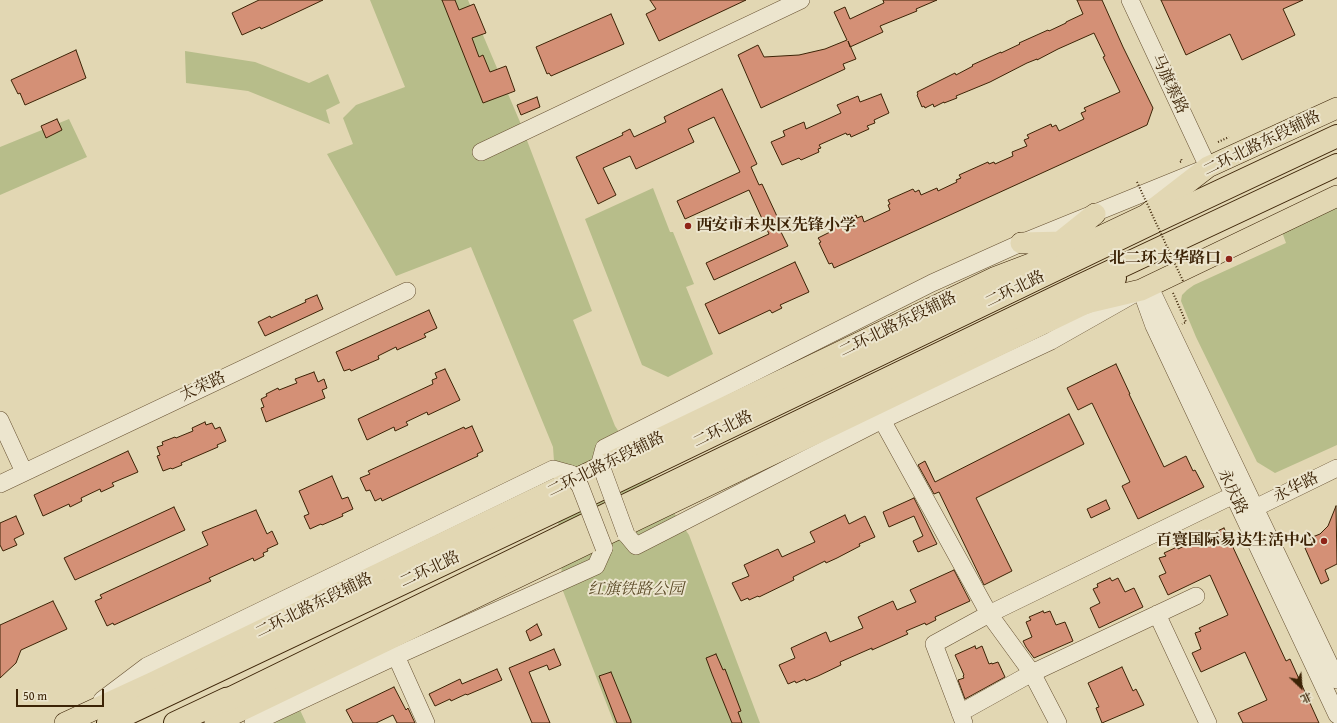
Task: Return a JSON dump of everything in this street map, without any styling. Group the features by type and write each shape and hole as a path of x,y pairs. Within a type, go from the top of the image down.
{"highway":[{"name":"二环北路","path":"108,723 574,502 1337,136"},
{"name":"二环北路","path":"175,723 226,699 227,700 1008,321 1337,165"},
{"path":"1091,241 1124,237 1146,215"},
{"path":"1008,321 1086,302 1137,260"}],"main road":[{"name":"二环北路东段辅路","path":"73,720 996,277 1091,241 1146,215 1208,167 1337,108"},
{"path":"216,723 1086,302 1145,288 1337,196"},
{"path":"1036,262 1095,214"},
{"path":"1022,243 1091,241"}],"street":[{"path":"481,152 801,0"},
{"name":"马旗寨路","path":"1130,0 1208,167"},
{"path":"1145,288 1051,341 882,420 636,546 626,534 600,463 604,448 932,283 1022,243 1208,167"},
{"name":"永庆路","path":"1145,288 1154,326 1240,492 1337,715"},
{"name":"太荣路","path":"0,484 407,291"},
{"path":"0,420 24,472"},
{"path":"882,420 989,614 1032,673 1058,723"},
{"name":"永华路","path":"1255,508 1337,468"},
{"path":"73,720 147,666 553,470 571,474 580,486 604,548 596,566 396,656 253,723"},
{"path":"1196,596 1032,673 962,718 934,644 989,614 1240,492"},
{"name":"永庆路","path":"1240,492 1255,508 1337,680"},
{"path":"1156,614 1208,723"},
{"path":"396,656 426,723"}],"path":[{"path":"1218,142 1229,137"},
{"path":"1137,182 1183,280 1177,283"},
{"path":"1173,291 1186,322"}],"green space":[{"name":"红旗铁路公园","path":"370,0 468,0 520,122 592,311 573,320 615,426 689,535 760,723 614,723 563,591 553,447 471,247 396,276 327,154 353,144 343,118 356,105 405,87"},
{"path":"185,51 255,62 309,83 328,74 340,103 326,110 330,124 248,91 186,83"},
{"path":"69,119 87,157 0,195 0,147"},
{"path":"653,188 670,232 673,232 694,284 686,287 713,354 668,377 642,365 585,219"},
{"path":"1337,208 1337,445 1275,473 1257,462 1196,337 1181,301 1182,295 1194,285 1286,243 1282,232"},
{"path":"300,710 306,723 273,723"}],"building":[{"path":"259,0 323,0 268,26 261,29 260,27 242,35 232,13"},
{"path":"442,0 455,0 459,10 474,4 486,33 472,38 479,57 483,55 490,72 506,66 515,91 483,103"},
{"path":"650,0 746,0 659,41 646,14 656,9"},
{"path":"883,0 937,0 916,9 917,11 880,26 883,32 851,47 856,59 843,64 845,69 761,108 738,55 758,45 764,57 799,55 825,49 847,40 834,12 845,7 850,19 884,3"},
{"path":"1077,0 1102,0 1153,108 1147,125 834,268 832,263 829,264 819,243 821,242 818,238 830,232 830,230 834,228 833,226 856,215 857,218 862,216 864,222 890,210 888,200 913,189 915,192 919,190 921,195 937,188 938,191 957,182 956,180 961,178 959,175 988,162 989,164 994,162 995,164 1013,156 1012,152 1027,146 1024,140 1029,138 1027,135 1051,124 1052,127 1056,125 1059,131 1084,119 1081,113 1086,111 1084,108 1120,92 1103,57 1105,56 1094,33 1037,60 1027,63 990,82 956,96 957,98 934,107 933,104 925,108 924,106 922,107 917,92 1083,14"},
{"path":"1161,0 1303,0 1283,9 1295,35 1242,60 1230,34 1186,55"},
{"path":"611,14 624,44 551,76 549,73 547,74 536,47"},
{"path":"76,50 86,78 25,105 20,93 18,94 11,80"},
{"path":"722,89 757,164 751,167 759,185 762,184 782,227 779,228 788,246 714,280 706,263 769,234 749,190 685,219 677,201 740,172 714,117 688,129 694,142 636,169 630,156 603,168 616,195 598,204 576,157 623,135 622,133 630,129 634,137 666,122 664,117"},
{"path":"881,94 889,113 874,120 875,123 867,126 869,129 851,137 850,134 847,135 846,133 819,145 821,148 818,149 819,152 801,160 799,158 782,165 771,142 785,136 783,131 804,122 806,129 841,113 837,105 858,96 860,102"},
{"path":"537,97 540,107 521,115 517,105"},
{"path":"57,119 62,130 46,138 41,126"},
{"path":"795,262 809,292 780,305 782,308 772,313 770,310 719,334 705,304"},
{"path":"317,295 323,309 265,336 258,322 270,316 271,318 306,302 305,300"},
{"path":"429,310 437,328 424,334 426,337 397,350 396,347 378,356 379,359 351,371 350,369 344,371 336,352"},
{"path":"1116,364 1164,467 1186,456 1193,471 1195,470 1204,487 1138,519 1122,486 1130,482 1092,403 1078,410 1067,388"},
{"path":"445,369 460,400 428,415 427,412 406,422 408,425 395,431 394,427 367,440 358,419 433,384 432,380 437,378 435,373"},
{"path":"314,372 318,382 324,379 327,388 322,390 325,398 266,422 261,408 264,407 261,399 267,396 266,394 278,388 279,390 297,383 295,379"},
{"path":"1069,414 1084,444 976,498 1012,571 984,585 939,492 934,494 918,465 925,461 935,482"},
{"path":"205,422 206,425 212,423 215,429 220,427 226,441 217,445 218,447 181,463 182,465 163,471 157,456 160,455 157,447 163,445 162,442 193,431 192,428"},
{"path":"472,426 483,451 477,454 478,456 382,501 381,498 375,501 370,490 366,491 360,478 370,474 368,471 464,427 465,429"},
{"path":"128,451 138,472 112,483 114,486 101,492 100,489 81,498 82,501 70,507 69,504 43,516 34,495"},
{"path":"332,476 342,499 348,497 353,509 342,514 343,516 310,529 304,516 309,514 299,491"},
{"path":"914,498 937,544 918,552 913,541 923,536 914,516 889,527 883,512"},
{"path":"1106,500 1110,509 1091,518 1087,509"},
{"name":"百寰国际易达生活中心","path":"1336,506 1337,564 1325,570 1329,580 1321,584 1305,548 1313,544 1310,538 1320,534 1328,526"},
{"path":"174,507 185,530 75,580 64,558"},
{"path":"256,510 267,534 272,531 278,544 267,549 268,551 263,553 264,556 254,561 253,558 209,578 211,581 114,625 113,623 107,626 95,601 102,598 100,595 208,545 202,532"},
{"path":"845,515 849,524 865,516 875,537 859,544 860,546 837,558 826,563 825,561 793,577 794,580 759,597 758,596 749,600 748,598 741,601 732,583 749,576 744,565 778,549 782,557 815,542 810,532"},
{"path":"16,516 24,534 14,539 17,545 3,551 0,545 0,523"},
{"path":"1224,528 1286,661 1290,659 1319,723 1243,723 1238,713 1267,700 1245,652 1201,672 1192,653 1201,649 1195,633 1201,631 1199,628 1228,615 1210,575 1168,595 1159,576 1166,573 1159,558 1166,556 1164,553 1177,547 1178,549"},
{"path":"954,570 970,601 935,617 936,620 926,625 925,623 906,631 908,634 840,662 841,665 818,676 806,681 805,679 796,683 795,681 788,684 779,665 795,658 791,648 826,632 830,642 863,628 858,617 893,601 897,610 916,602 910,590"},
{"path":"1110,578 1112,581 1118,578 1125,592 1134,588 1143,607 1099,628 1090,608 1100,603 1093,589 1098,587 1097,584"},
{"path":"53,601 67,629 21,650 16,663 0,678 0,625"},
{"path":"1043,611 1044,613 1050,611 1056,625 1065,622 1073,641 1034,658 1023,641 1032,637 1026,622 1031,620 1029,617"},
{"path":"537,624 542,635 530,641 526,631"},
{"path":"975,646 976,649 982,646 989,664 998,662 1005,677 965,699 958,680 964,678 964,675 955,655"},
{"path":"554,649 561,665 549,670 547,665 529,672 550,723 532,723 509,668"},
{"path":"716,654 723,670 725,669 741,711 738,712 742,723 732,723 712,674 706,658"},
{"path":"1122,667 1133,691 1136,689 1144,705 1102,723 1096,708 1099,707 1088,683"},
{"path":"497,669 502,680 451,701 450,699 435,706 429,694 460,679 462,684"},
{"path":"611,672 631,723 617,723 599,676"},
{"path":"394,687 406,710 408,708 415,723 397,723 393,715 376,723 353,723 346,710"}],"place":[{"name":"西安市未央区先锋小学","path":"688,226"},
{"name":"北二环太华路口","path":"1229,259"},
{"name":"百寰国际易达生活中心","path":"1324,541"}]}
